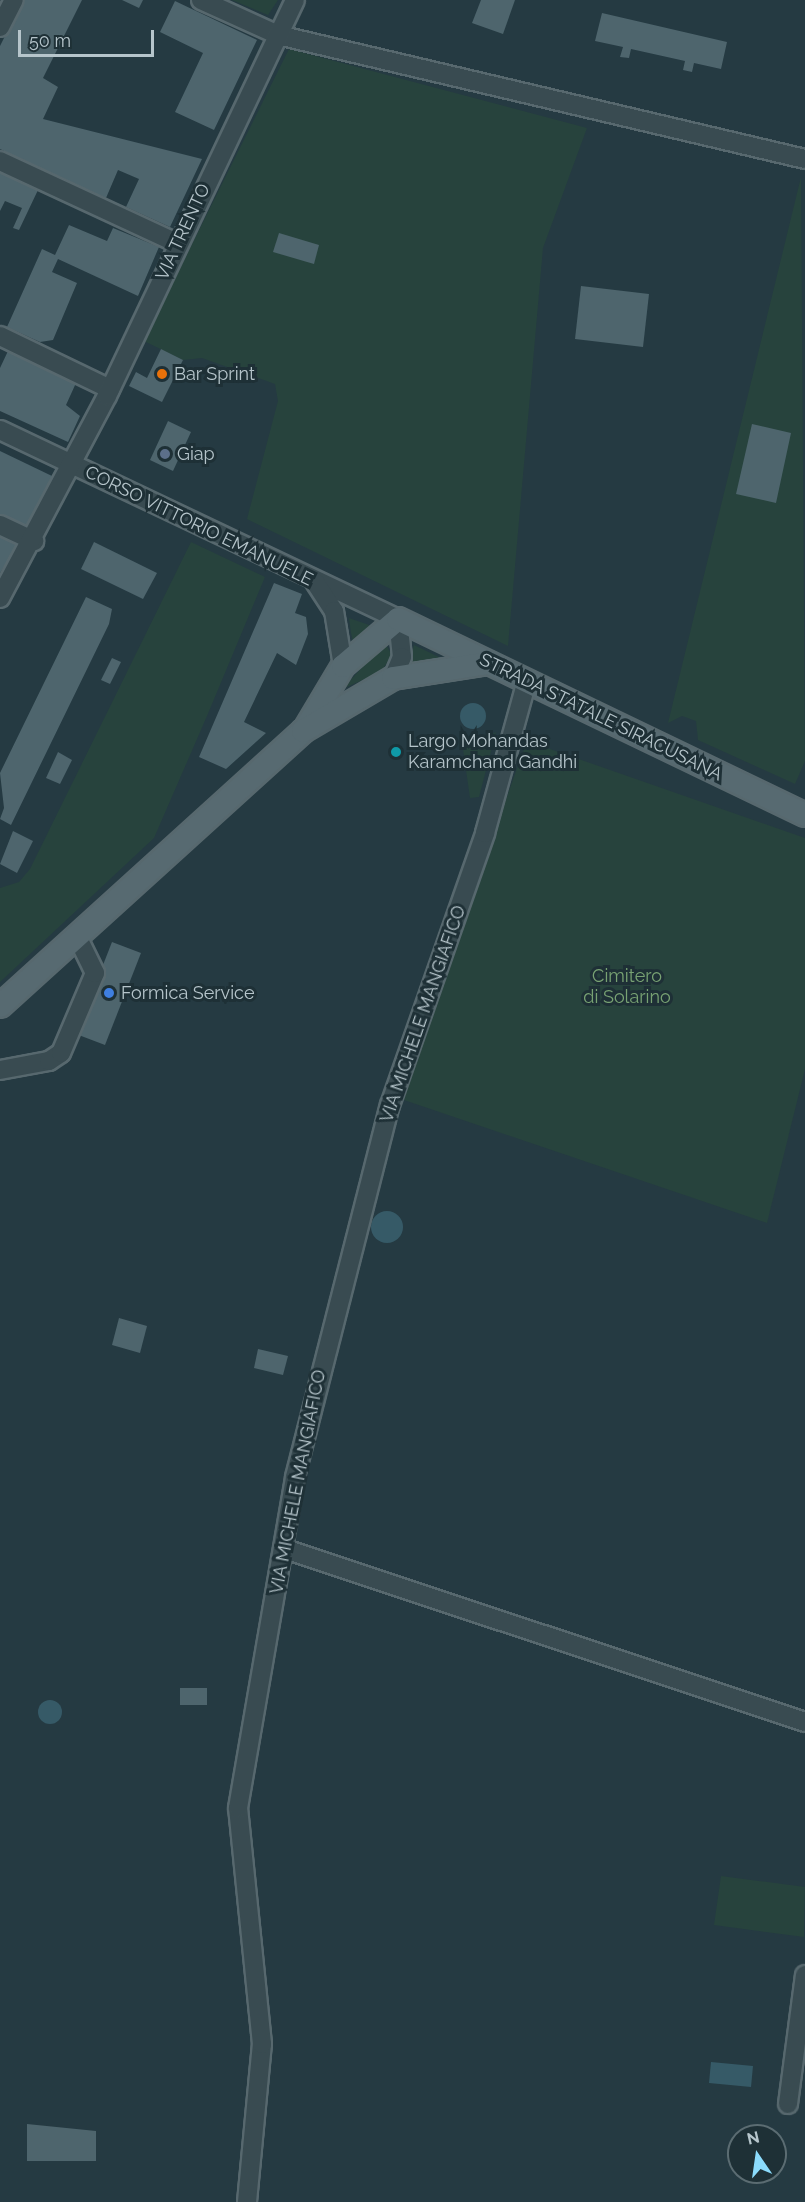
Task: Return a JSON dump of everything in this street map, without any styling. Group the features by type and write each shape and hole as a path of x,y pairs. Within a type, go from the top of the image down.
{"main road":[{"name":"STRADA STATALE SIRACUSANA","path":"398,619 805,814"},
{"path":"303,731 344,666 398,619"},
{"path":"0,1006 78,938 303,731 393,678 489,663"}],"street":[{"path":"0,27 14,0"},
{"path":"201,0 278,35 805,159"},
{"name":"VIA TRENTO","path":"0,598 34,541 110,389 177,243 295,0"},
{"path":"0,161 177,243"},
{"path":"0,336 110,389"},
{"name":"CORSO VITTORIO EMANUELE","path":"0,430 315,582 398,619"},
{"path":"0,525 34,541"},
{"path":"315,582 334,611 344,666"},
{"path":"393,678 402,657 398,619"},
{"name":"VIA MICHELE MANGIAFICO","path":"247,2202 262,2044 238,1808 311,1401 355,1227 390,1105 485,833 527,681"},
{"path":"0,1070 50,1061 61,1053 95,973 78,938"},
{"path":"285,1549 805,1722"},
{"path":"788,2104 805,1975"}],"green space":[{"path":"232,0 278,0 268,15"},
{"path":"289,49 587,128 543,248 508,646 247,519 278,401 275,384 202,358 183,360 144,341"},
{"path":"801,177 805,761 795,784 698,740 696,721 682,716 668,723"},
{"path":"191,542 265,577 207,716 154,838 0,982 0,888 19,882 30,869"},
{"path":"349,618 372,626 354,645 351,633"},
{"path":"385,643 392,655 381,672 342,689"},
{"path":"414,645 441,658 409,663"},
{"path":"496,732 479,797 470,798 463,749"},
{"name":"Cimitero di Solarino","path":"527,741 805,838 805,1069 767,1223 398,1098"},
{"path":"721,1876 805,1887 804,1937 714,1925"}],"water":[{"path":"473,703 482,707 486,716 482,725 473,729 464,725 460,716 464,707"},
{"path":"387,1211 399,1215 403,1227 399,1239 387,1243 375,1239 371,1227 375,1215"},
{"path":"50,1700 59,1703 62,1712 59,1721 50,1724 41,1721 38,1712 41,1703"},
{"path":"711,2062 753,2066 751,2087 709,2083"}],"building":[{"path":"23,0 82,0 43,78 58,87 43,119 202,159 170,227 126,207 139,179 118,170 106,198 0,149 0,46"},
{"path":"122,0 143,0 139,8"},
{"path":"481,0 515,0 503,34 472,23"},
{"path":"175,1 257,40 214,130 175,112 203,53 160,32"},
{"path":"602,13 727,42 721,69 694,63 692,72 683,70 685,61 631,49 629,58 620,57 623,47 595,41"},
{"path":"0,173 38,190 19,230 13,228 22,208 5,201 0,211"},
{"path":"69,225 107,241 113,228 159,247 138,296 58,259 52,272 77,283 53,340 40,342 7,327 42,249 55,255"},
{"path":"279,233 319,245 314,264 273,252"},
{"path":"581,286 649,294 643,347 575,339"},
{"name":"Bar Sprint","path":"161,349 183,360 162,402 129,386 136,372 147,378"},
{"path":"8,351 76,383 66,405 80,416 68,442 0,411 0,368"},
{"path":"168,421 191,432 173,471 150,460"},
{"path":"752,424 791,433 776,503 736,494"},
{"path":"0,451 52,476 26,527 0,514"},
{"path":"0,536 19,544 0,573"},
{"path":"94,542 157,573 143,599 81,569"},
{"path":"274,583 302,594 295,613 306,617 308,634 296,665 277,653 244,722 266,733 226,769 199,757"},
{"path":"86,597 112,609 109,624 11,825 0,819 4,808 0,773"},
{"path":"112,658 121,662 110,684 101,680"},
{"path":"58,752 72,760 60,784 46,778"},
{"path":"13,831 33,841 17,873 0,864"},
{"name":"Formica Service","path":"112,942 141,953 105,1045 76,1034"},
{"path":"119,1318 147,1326 140,1353 112,1345"},
{"path":"258,1349 288,1356 283,1375 254,1368"},
{"path":"180,1688 207,1688 207,1705 180,1705"},
{"path":"27,2124 96,2131 96,2161 27,2161"}],"place":[{"name":"Bar Sprint","path":"162,374"},
{"name":"Giap","path":"165,454"},
{"name":"Largo Mohandas Karamchand Gandhi","path":"396,752"},
{"name":"Formica Service","path":"109,993"}]}
